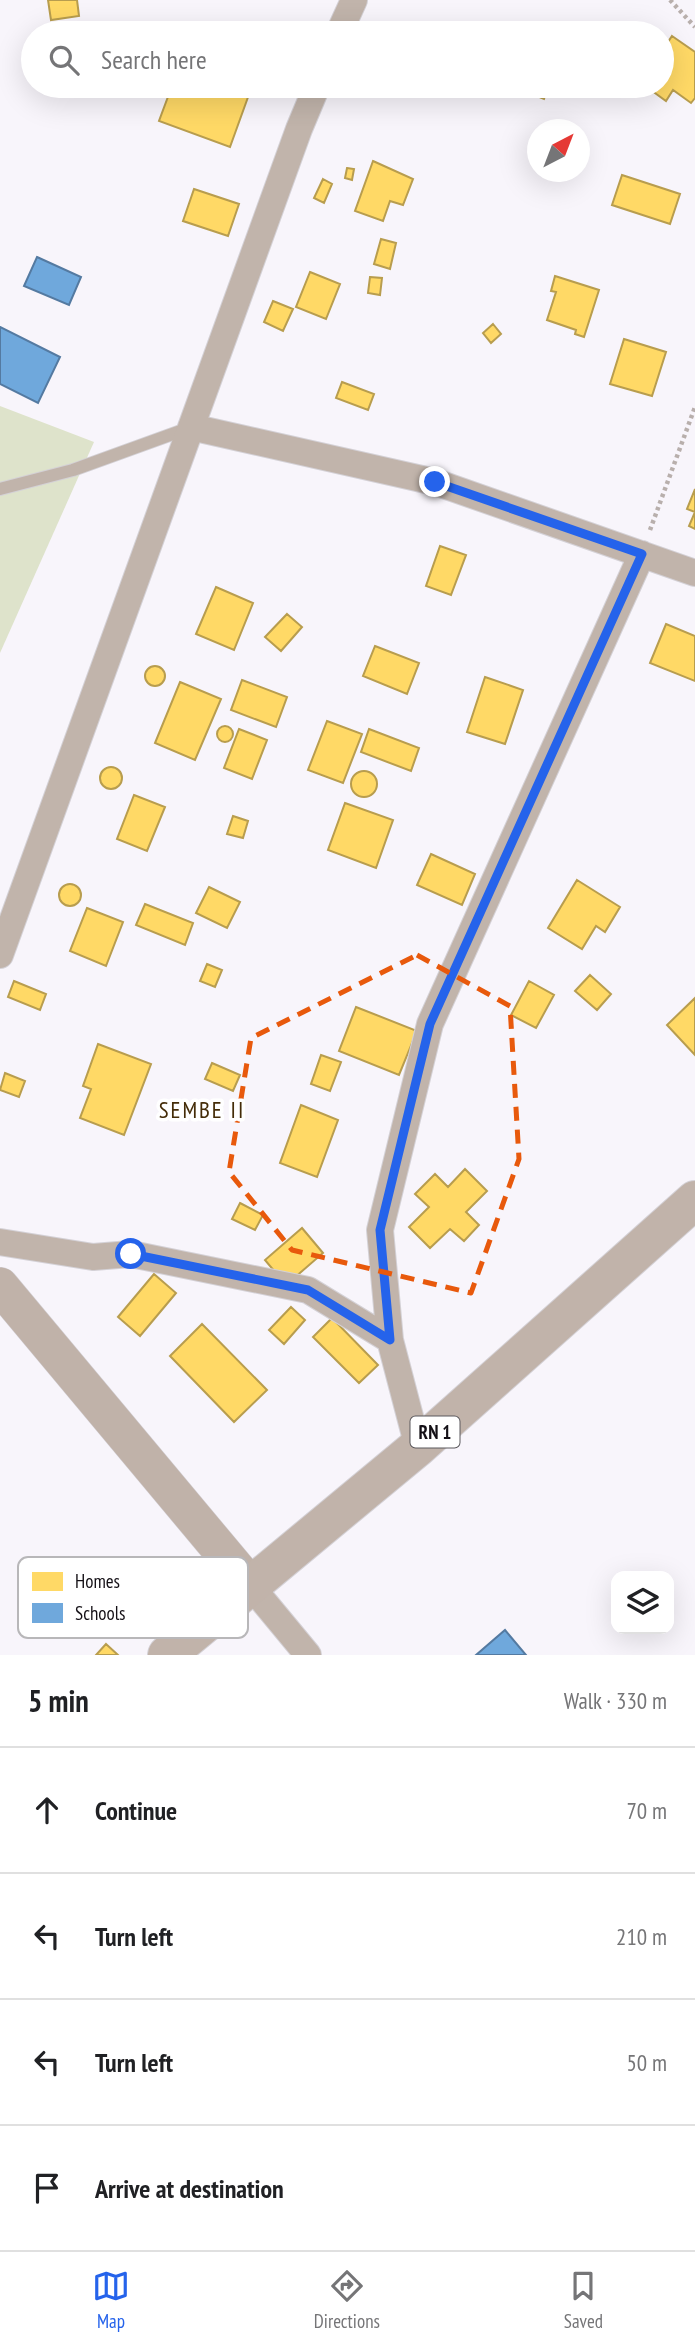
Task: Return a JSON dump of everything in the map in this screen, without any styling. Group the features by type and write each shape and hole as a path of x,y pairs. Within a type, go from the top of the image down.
{"main road":[{"name":"RN 1","path":"250,1586 418,1447 695,1200"},
{"path":"0,1286 226,1557"},
{"name":"RN 1","path":"167,1655 187,1638"}],"street":[{"path":"345,21 354,0"},
{"path":"0,955 313,98"},
{"path":"191,427 435,482 695,573"},
{"path":"418,1447 390,1340 380,1230 430,1024 642,554"},
{"path":"0,1242 93,1257 131,1254 308,1290 390,1340"},
{"path":"250,1586 308,1655"}],"lane":[{"path":"0,489 73,470 191,427"}],"path":[{"path":"670,0 695,27"},
{"path":"642,554 695,408"}],"highlighted area":[{"path":"417,955 510,1006 519,1159 471,1293 292,1250 229,1172 251,1038"}],"green space":[{"path":"0,406 94,442 0,653"}],"building: Homes":[{"path":"48,0 77,0 79,16 51,20"},
{"path":"674,37 695,52 695,98 691,103 674,91"},
{"path":"168,98 248,98 230,147 159,121"},
{"path":"373,161 413,179 403,205 390,201 383,221 355,211"},
{"path":"347,168 354,169 352,180 345,178"},
{"path":"622,175 680,194 670,224 612,205"},
{"path":"323,179 332,184 324,203 314,198"},
{"path":"194,189 239,204 228,236 183,221"},
{"path":"381,239 396,243 390,269 374,264"},
{"path":"310,272 340,284 326,319 296,307"},
{"path":"555,276 599,290 584,337 575,334 576,330 547,320 556,292 551,291"},
{"path":"370,277 382,278 380,295 368,293"},
{"path":"273,301 293,309 283,331 264,322"},
{"path":"493,324 501,334 491,343 483,333"},
{"path":"624,339 666,352 652,396 610,384"},
{"path":"342,382 374,394 368,410 336,398"},
{"path":"695,489 695,512 687,509"},
{"path":"695,512 695,529 689,526"},
{"path":"440,546 466,555 451,595 426,586"},
{"path":"216,587 253,603 234,650 196,634"},
{"path":"287,614 302,627 281,651 265,637"},
{"path":"666,624 695,636 695,681 650,663"},
{"path":"375,646 419,663 407,694 363,676"},
{"path":"155,666 162,669 165,676 162,683 155,686 148,683 145,676 148,669"},
{"path":"485,677 523,690 505,744 467,732"},
{"path":"242,680 287,697 276,727 231,710"},
{"path":"180,682 221,699 195,760 155,743"},
{"path":"327,721 362,734 343,783 308,770"},
{"path":"225,726 231,728 231,740 225,742 219,740 217,734 219,728"},
{"path":"239,729 267,740 252,779 224,768"},
{"path":"369,729 419,748 411,771 361,752"},
{"path":"111,767 119,770 122,778 119,786 111,789 103,786 100,778 103,770"},
{"path":"364,771 373,775 377,784 373,793 364,797 355,793 351,784 355,775"},
{"path":"134,795 165,807 147,851 117,839"},
{"path":"345,803 393,820 376,868 328,850"},
{"path":"233,816 248,821 243,838 227,834"},
{"path":"431,854 475,874 462,905 417,885"},
{"path":"577,880 620,907 605,932 596,926 582,949 548,928"},
{"path":"70,884 78,887 81,895 78,903 70,906 62,903 59,895 62,887"},
{"path":"209,887 240,902 227,928 196,913"},
{"path":"145,904 193,923 185,945 136,925"},
{"path":"87,908 123,922 106,966 70,951"},
{"path":"207,964 222,970 215,987 200,981"},
{"path":"590,975 611,994 597,1010 575,991"},
{"path":"14,981 46,994 40,1010 8,997"},
{"path":"529,981 554,995 536,1028 511,1015"},
{"path":"695,998 695,1055 667,1025"},
{"path":"356,1007 417,1031 399,1075 339,1051"},
{"path":"98,1044 151,1064 124,1135 80,1118 91,1089 83,1086"},
{"path":"321,1055 341,1062 330,1091 311,1084"},
{"path":"212,1063 240,1075 233,1091 205,1079"},
{"path":"5,1073 25,1081 19,1097 0,1090"},
{"path":"301,1105 338,1120 317,1177 280,1163"},
{"path":"465,1169 487,1191 466,1212 479,1225 464,1241 450,1229 430,1248 409,1227 429,1207 415,1194 435,1174 448,1187"},
{"path":"240,1203 263,1215 255,1230 232,1219"},
{"path":"302,1228 323,1253 286,1285 265,1260"},
{"path":"154,1274 176,1293 140,1336 118,1317"},
{"path":"291,1307 305,1320 284,1344 269,1330"},
{"path":"332,1318 378,1365 359,1383 313,1337"},
{"path":"202,1324 267,1390 234,1422 170,1356"},
{"path":"106,1644 118,1655 96,1655"}],"building: Schools":[{"path":"37,257 81,277 69,305 24,286"},
{"path":"0,327 60,357 38,403 0,384"},
{"path":"505,1630 526,1655 476,1655"}],"district":[{"name":"SEMBE II","path":"202,1110"}],"route":[{"path":"131,1254 308,1290 390,1340 380,1230 430,1024 642,554 435,482"}]}
